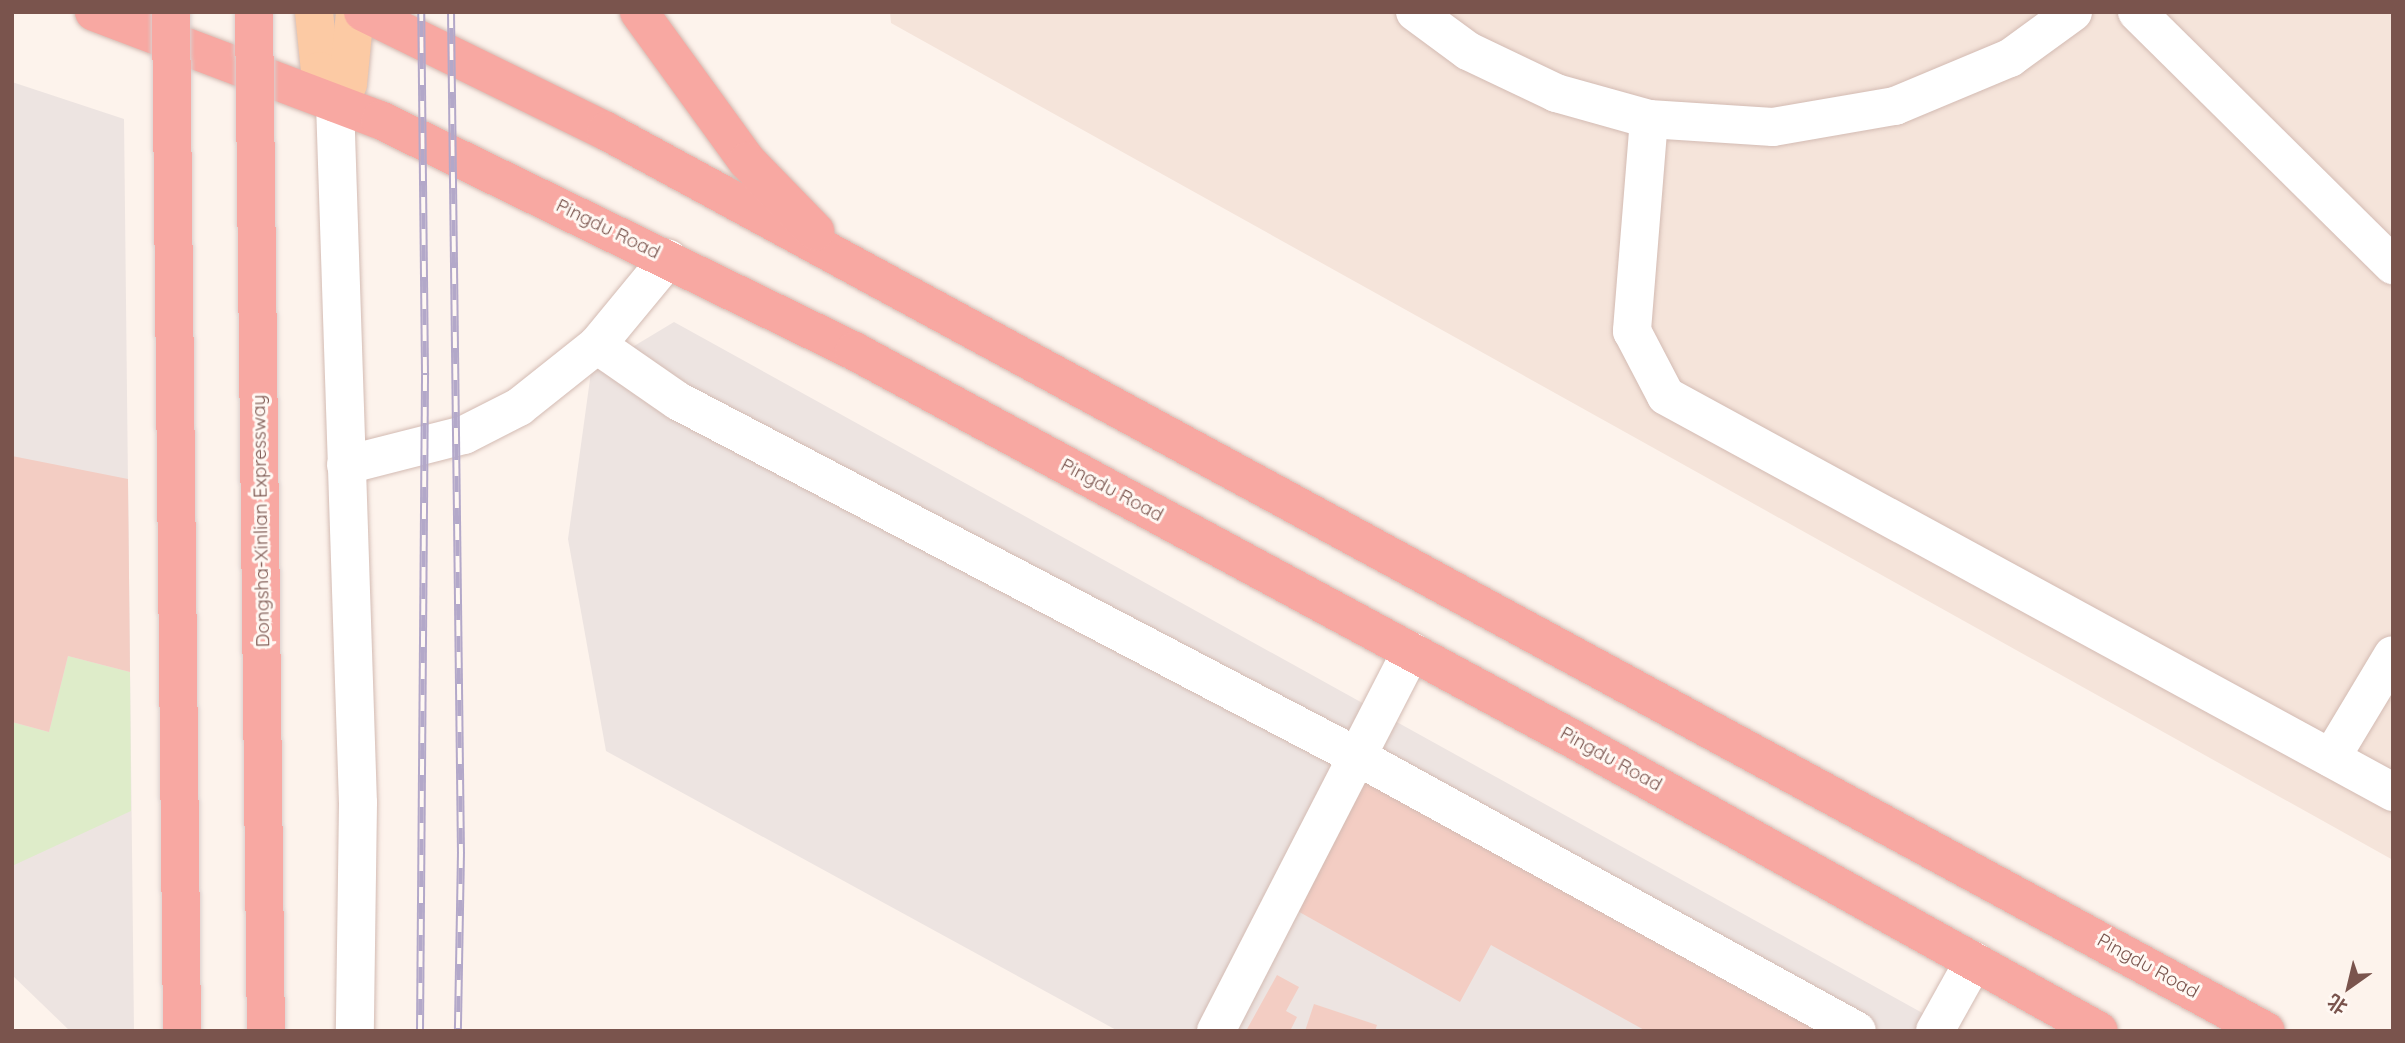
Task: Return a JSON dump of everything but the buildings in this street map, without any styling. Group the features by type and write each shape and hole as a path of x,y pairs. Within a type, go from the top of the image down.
{"highway":[{"name":"Pingdu Road","path":"94,12 335,103 668,259 854,351 1411,651 2099,1031"},
{"path":"171,12 182,1031"},
{"name":"Dongsha-Xinlian Expressway","path":"254,12 265,1031"},
{"name":"Pingdu Road","path":"363,12 606,131 2266,1031"},
{"path":"639,12 747,162 841,258"}],"main road":[{"path":"314,12 320,71 335,103"},
{"path":"335,103 348,84 355,12"}],"street":[{"path":"1415,12 1468,51 1556,93 1649,119 1773,127 1895,106 2010,58 2073,12"},
{"path":"2137,12 2393,264"},
{"path":"335,103 358,803 355,1031"},
{"path":"1649,119 1632,331 1666,396 2393,792"},
{"path":"346,465 464,436 519,407 597,345 668,259"},
{"path":"597,345 678,401 1358,757 1857,1031"},
{"path":"1216,1031 1411,651"},
{"path":"2331,758 2393,655"},
{"path":"1935,1031 1974,961"}],"shaded area":[{"path":"890,12 2393,12 2393,860 891,23"},
{"path":"12,82 124,119 134,1031 70,1031 12,975"},
{"path":"674,322 1955,1031 1118,1031 606,751 568,539 591,372"}],"green space":[{"path":"68,656 130,672 131,811 12,866 12,722 49,732"}],"railway":[{"path":"420,1031 425,373 421,12"},
{"path":"451,12 461,852 458,1031"}]}
